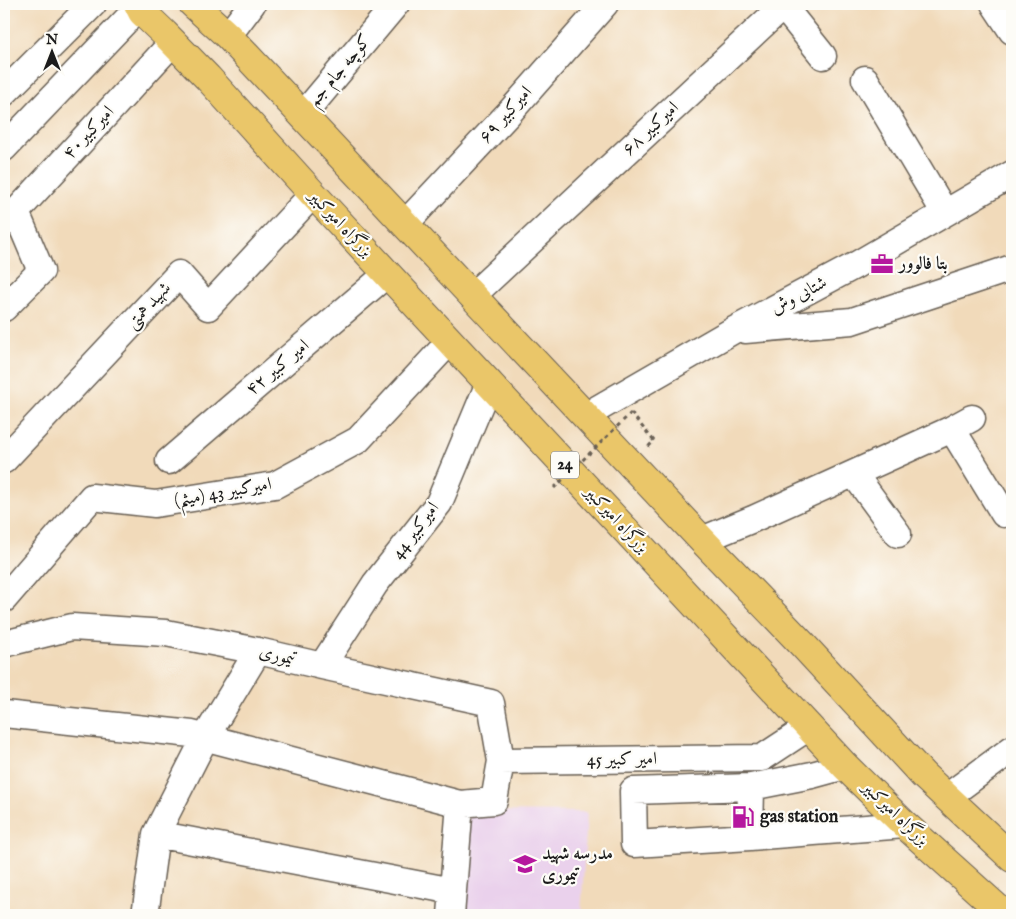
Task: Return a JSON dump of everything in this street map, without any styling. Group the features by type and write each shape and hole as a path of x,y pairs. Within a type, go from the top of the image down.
{"main road":[{"path":"139,8 148,17 162,20 169,18 179,8 180,4"},
{"path":"193,4 233,41 923,775 1012,858"},
{"name":"بزرگراه امیرکبیر","path":"139,8 208,78 387,274 845,766 905,825 1005,915"},
{"path":"208,78 207,65 213,54 233,41"}],"street":[{"path":"4,93 93,4"},
{"path":"233,41 252,4"},
{"name":"کوچه جام جم","path":"302,115 396,4"},
{"name":"امیرکبیر ۶۹","path":"405,224 509,113 605,4"},
{"path":"994,4 1012,30"},
{"name":"امیرکبیر ۶۸","path":"472,296 783,6 823,56"},
{"path":"4,148 139,8"},
{"name":"امیرکبیر۴۰","path":"10,217 173,42"},
{"path":"865,79 945,213"},
{"name":"شتابی وش","path":"585,416 734,330 856,265 1012,174"},
{"name":"شهید همتی","path":"4,460 179,274 208,307 313,194"},
{"path":"4,308 42,271 10,217"},
{"path":"734,330 852,321 1012,269"},
{"name":"امیر کبیر ۴۲","path":"169,461 387,274"},
{"name":"امیرکبیر 43 (میثم)","path":"4,599 92,497 155,504 276,485 358,440 450,341"},
{"name":"امیرکبیر 44","path":"322,666 375,584 439,503 489,383"},
{"path":"702,540 854,474 962,424 1004,514"},
{"path":"854,474 898,534"},
{"name":"تیموری","path":"4,644 72,627 166,633 491,703 501,761"},
{"path":"145,915 156,834 205,738 258,652"},
{"path":"4,714 192,734 460,804 494,801 501,761"},
{"name":"امیر کبیر 45","path":"501,761 762,758 808,726"},
{"path":"947,797 1012,748"},
{"path":"845,766 812,775 751,787 633,791 634,844 905,825"},
{"path":"750,837 751,787"},
{"path":"156,834 452,903 460,804"}],"path":[{"path":"554,488 631,413 654,441"}],"shaded area":[{"name":"مدرسه شهید تیموری","path":"469,811 587,812 581,915 461,915"}],"place":[{"name":"بتا فالوور","path":"882,264"},
{"name":"gas station","path":"743,817"},
{"name":"مدرسه شهید تیموری","path":"525,864"}]}
